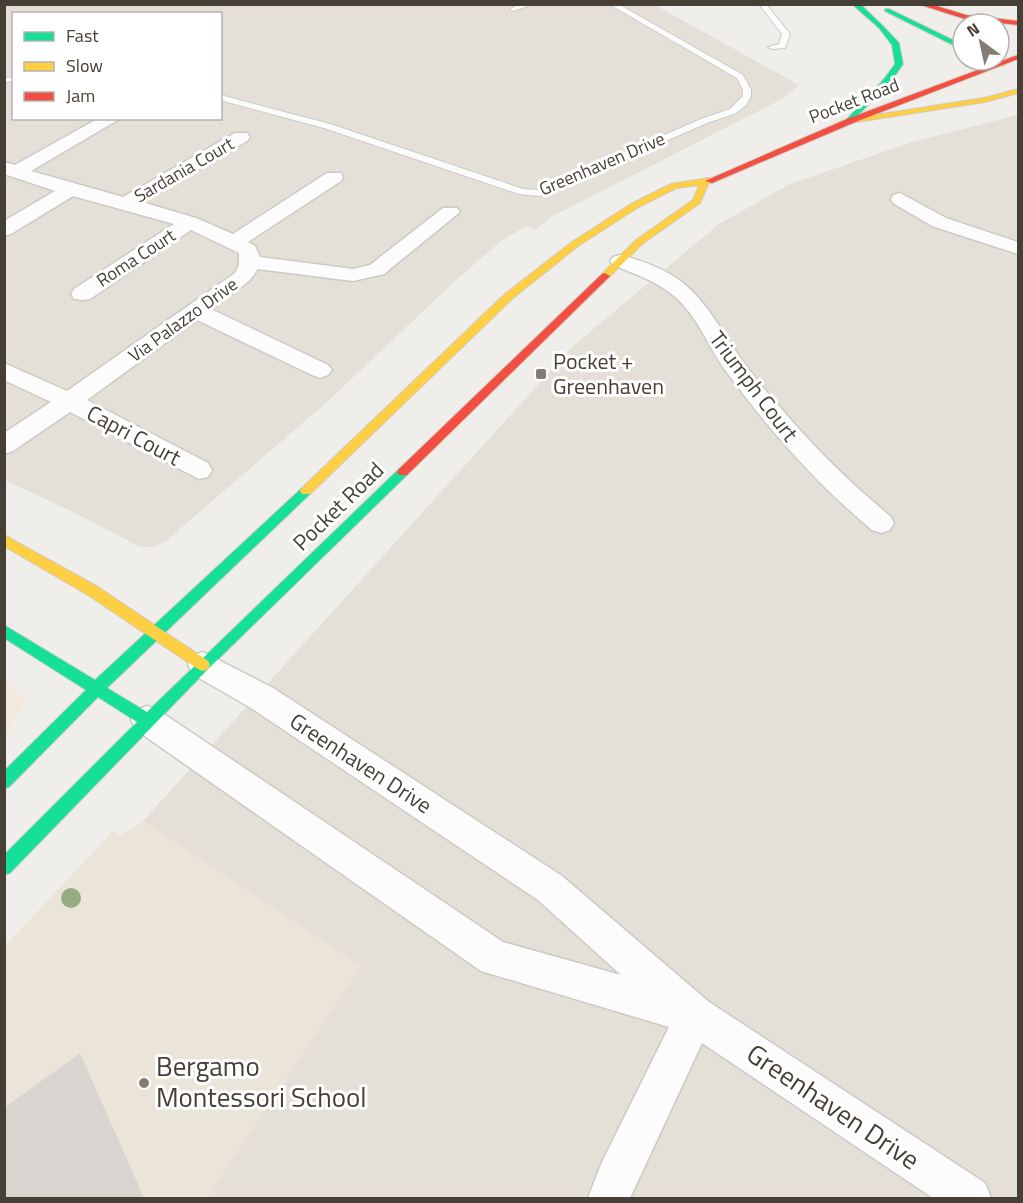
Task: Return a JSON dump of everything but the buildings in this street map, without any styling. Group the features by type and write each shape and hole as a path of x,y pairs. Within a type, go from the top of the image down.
{"main road":[{"path":"850,121 888,81 899,64 896,45 881,27 855,4"},
{"path":"878,4 951,42"},
{"path":"921,4 965,17 1018,22"},
{"name":"Pocket Road","path":"4,782 97,688 509,296 575,244 634,206 674,186 704,183 973,72"},
{"path":"850,121 985,100 1018,91"},
{"name":"Pocket Road","path":"4,867 147,720 639,242 697,201 704,183"},
{"name":"Greenhaven Drive","path":"4,540 93,591 203,665"},
{"name":"Greenhaven Drive","path":"4,631 147,720"}],"street":[{"path":"10,170 109,120"},
{"name":"Sardania Court","path":"127,202 241,137"},
{"name":"Via Palazzo Drive","path":"4,445 69,402 242,278 249,270 251,262 248,250 235,242 160,211 10,170"},
{"path":"235,242 334,177"},
{"path":"4,230 73,188"},
{"path":"900,199 939,222 1018,248"},
{"path":"251,262 353,275 377,270 450,212"},
{"name":"Roma Court","path":"82,294 189,223"},
{"name":"Triumph Court","path":"620,261 653,275 688,296 732,363 804,452 845,495 881,523"},
{"path":"196,310 320,370"},
{"name":"Capri Court","path":"4,370 90,410 200,470"},
{"name":"Greenhaven Drive","path":"203,665 262,698 550,888 695,1016 970,1198"},
{"name":"Greenhaven Drive","path":"147,720 494,958 695,1016"},
{"path":"609,1198 616,1177 695,1016"}],"lane":[{"path":"513,9 530,4"},
{"name":"Greenhaven Drive","path":"222,98 327,126 522,192 540,193 694,125 733,111 743,103 747,96 747,90 740,76 612,4"},
{"path":"762,4 786,34 782,46 772,47"}],"shaded area":[{"path":"5,5 655,5 799,85 784,98 551,217 536,230 526,226 500,242 455,281 326,403 167,540 155,547 140,547 5,480"},
{"path":"1018,115 1018,1198 207,1198 361,967 143,821 573,346 719,224 790,184 912,142"},
{"path":"4,678 26,699 5,737 4,737"},
{"name":"Bergamo Montessori School","path":"143,821 361,967 207,1198 5,1198 4,947 113,831 120,836"}],"traffic: fast":[{"path":"850,121 887,81 899,64 896,45 881,27 855,4"},
{"path":"887,10 951,42"},
{"path":"4,867 203,665 403,472"},
{"path":"4,782 97,688 306,491"},
{"path":"4,631 147,720"}],"traffic: slow":[{"path":"850,121 985,100 1018,91"},
{"path":"306,491 509,296 575,244 634,206 674,186 709,181"},
{"path":"605,276 639,242 697,201 704,183"},
{"path":"4,540 93,591 203,665"}],"traffic: jam":[{"path":"921,4 965,17 1018,23"},
{"path":"709,181 850,121 1018,57"},
{"path":"403,472 605,276"}],"place":[{"name":"Pocket + Greenhaven","path":"541,374"},
{"name":"Bergamo Montessori School","path":"144,1083"}]}
